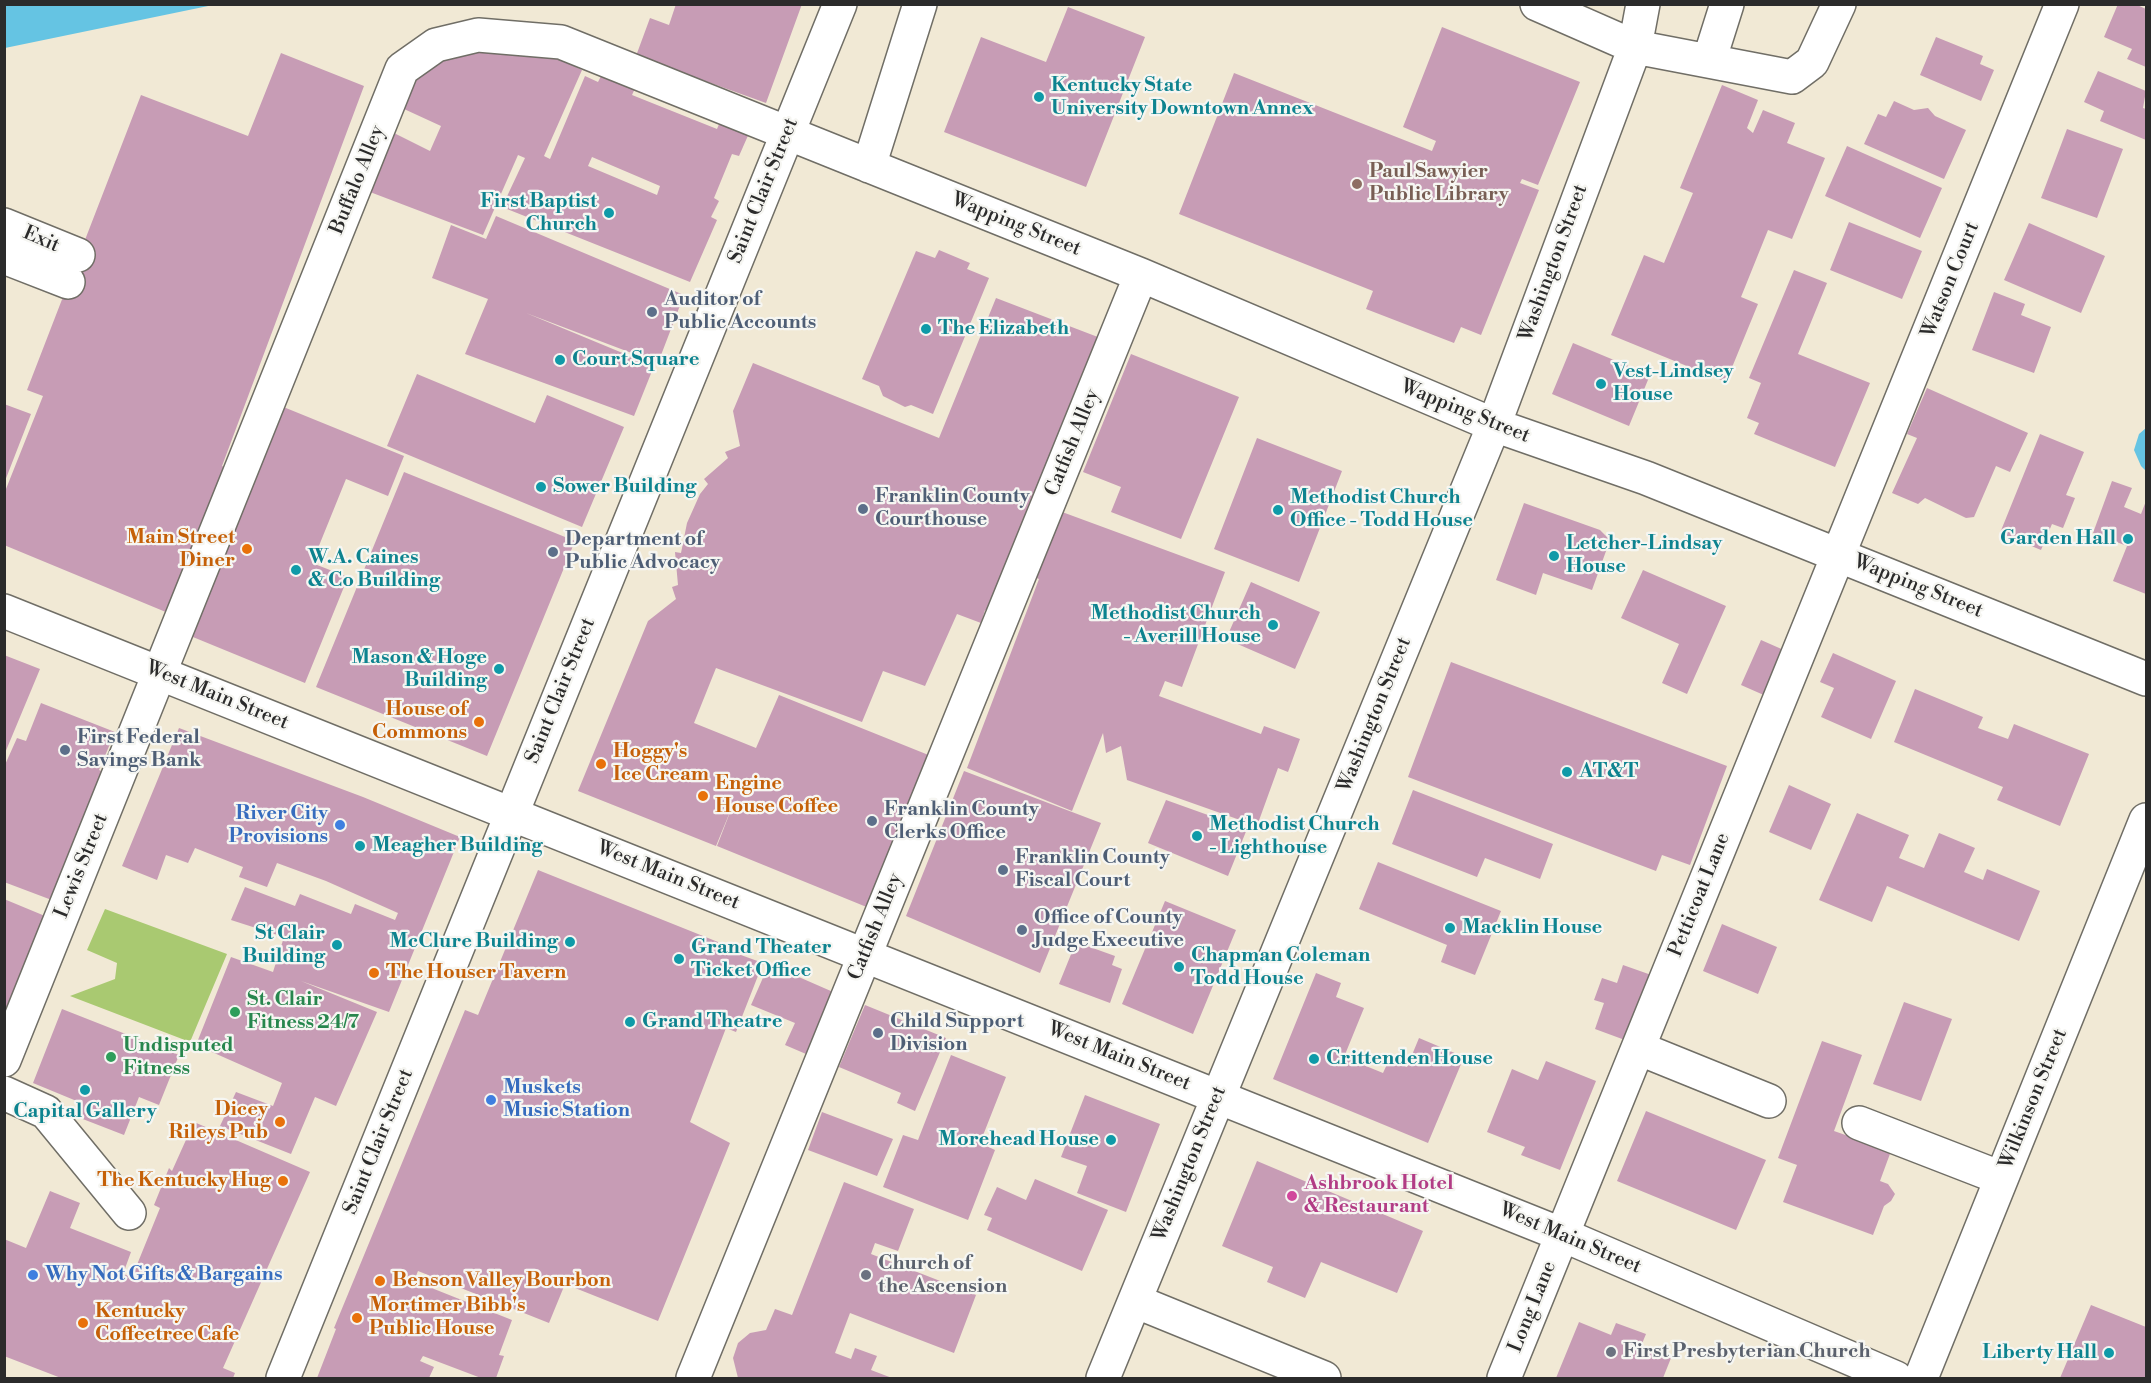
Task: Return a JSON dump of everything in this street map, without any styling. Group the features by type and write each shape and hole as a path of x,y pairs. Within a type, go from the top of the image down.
{"street":[{"name":"Saint Clair Street","path":"283,1378 840,4"},
{"path":"869,166 920,4"},
{"path":"1537,4 1635,47 1792,76 1812,62 1839,4"},
{"name":"Washington Street","path":"1103,1378 1494,425 1635,47 1643,4"},
{"path":"1709,61 1727,4"},
{"name":"Watson Court","path":"1838,555 2057,6"},
{"name":"Buffalo Alley","path":"160,673 402,69 436,45 478,35 561,42 788,133"},
{"name":"Wapping Street","path":"788,133 1141,275 1494,425 1646,478 2146,679"},
{"name":"Exit","path":"4,225 73,269 4,257"},
{"name":"Catfish Alley","path":"693,1378 1141,275"},
{"name":"Petticoat Lane","path":"1563,1235 1838,555"},
{"name":"West Main Street","path":"4,610 1563,1235 1896,1378"},
{"name":"Lewis Street","path":"4,1060 160,673"},
{"name":"Wilkinson Street","path":"1921,1378 2146,820"},
{"path":"1638,1048 1769,1101"},
{"path":"4,1093 45,1112 129,1213"},
{"path":"1859,1123 2001,1178"},
{"name":"Long Lane","path":"1504,1378 1563,1235"},
{"path":"1134,1301 1324,1378"}],"green space":[{"path":"105,909 227,954 190,1042 70,996 115,979 117,963 87,950"}],"water":[{"path":"5,4 213,5 5,48"},
{"path":"2146,428 2146,471 2141,466 2134,450 2139,434"}],"building":[{"path":"676,4 802,4 766,103 636,56 650,18 669,25"},
{"path":"2118,4 2135,4 2146,9 2146,67 2127,59 2132,49 2104,37"},
{"name":"Kentucky State University Downtown Annex","path":"1068,7 1145,37 1086,187 944,132 981,37 1046,62"},
{"name":"Paul Sawyier Public Library","path":"1442,27 1580,82 1538,185 1522,179 1520,183 1539,190 1481,335 1461,327 1454,343 1366,309 1373,291 1179,214 1234,73 1432,151 1436,141 1403,127"},
{"path":"1936,37 1983,56 1980,64 1994,70 1981,101 1920,75"},
{"path":"531,44 582,70 544,156 550,159 585,76 598,82 604,70 637,84 632,95 717,129 722,117 750,131 739,156 732,154 714,198 719,201 711,217 717,220 690,282 502,207 525,158 518,155 483,235 370,192 394,133 430,151 441,126 404,109 419,74 438,53","holes":["592,157 660,186 657,195 588,166"]},
{"path":"281,53 364,86 222,466 231,470 173,615 4,545 4,494 43,396 27,390 141,95 248,136"},
{"path":"2098,71 2146,91 2143,108 2146,109 2146,140 2100,121 2104,111 2084,102"},
{"path":"1722,85 1758,100 1747,128 1753,133 1763,110 1795,123 1787,143 1825,158 1792,239 1768,230 1741,297 1758,304 1726,382 1611,335 1644,255 1664,263 1693,193 1680,188"},
{"path":"1894,101 1914,110 1928,108 1935,116 1966,130 1944,179 1864,144 1878,114 1886,117"},
{"path":"2067,129 2123,149 2097,218 2041,198"},
{"path":"1847,146 1942,188 1920,238 1825,196"},
{"path":"496,216 684,295 658,363 526,313 654,366 634,416 465,354 488,299 432,278 451,225 486,239"},
{"path":"1849,222 1922,251 1902,299 1830,270"},
{"path":"2029,223 2105,256 2081,313 2004,280"},
{"name":"The Elizabeth","path":"939,250 970,263 967,269 989,278 933,414 911,405 905,407 883,396 879,386 862,379 916,251 935,258"},
{"path":"1794,270 1827,283 1798,354 1870,383 1835,467 1754,434 1759,423 1747,418 1761,383 1749,378"},
{"path":"1994,292 2025,304 2021,315 2051,327 2034,373 1972,350"},
{"name":"Franklin County Courthouse","path":"996,298 1103,339 994,611 985,610 981,623 957,614 925,686 883,671 862,722 716,668 694,723 756,748 779,695 931,756 869,908 717,846 734,802 716,846 578,791 648,621 676,599 672,587 678,585 675,552 681,553 687,523 700,494 708,484 704,479 728,458 725,452 740,446 733,411 753,363 939,438"},
{"name":"Vest-Lindsey House","path":"1573,343 1650,375 1629,426 1552,394"},
{"path":"1131,354 1239,397 1181,539 1111,512 1121,487 1083,472"},
{"name":"Sower Building","path":"417,374 535,423 547,395 624,427 582,527 387,446"},
{"path":"1927,388 2028,433 2010,472 1996,466 1974,517 1966,518 1925,498 1918,504 1892,493 1917,438 1907,434"},
{"path":"4,404 31,414 5,481 4,481"},
{"path":"281,406 404,456 388,496 346,479 312,563 348,577 305,683 188,635"},
{"path":"2040,434 2084,452 2066,495 2075,498 2063,528 2052,524 2041,550 2000,533"},
{"name":"Methodist Church Office - Todd House","path":"1257,438 1342,471 1299,582 1214,549"},
{"path":"404,472 575,541 487,756 316,687"},
{"name":"Garden Hall","path":"2112,481 2132,488 2124,507 2141,514 2146,501 2146,594 2113,581 2127,546 2093,533"},
{"name":"Letcher-Lindsay House","path":"1524,503 1600,530 1610,540 1592,590 1543,573 1536,595 1496,580"},
{"path":"1054,509 1225,572 1182,687 1165,681 1159,696 1261,734 1264,726 1300,739 1288,772 1278,768 1257,826 1127,780 1121,746 1106,753 1103,733 1072,811 967,768 1039,579 1029,575"},
{"path":"1643,570 1726,606 1687,694 1662,683 1679,644 1621,618"},
{"name":"Methodist Church - Averill House","path":"1251,582 1320,612 1295,669 1226,639"},
{"path":"1761,640 1786,651 1766,696 1741,685"},
{"path":"1833,653 1896,681 1871,739 1821,717 1834,688 1820,682"},
{"path":"4,655 40,669 5,753 4,753"},
{"name":"AT&T","path":"1451,662 1727,766 1690,865 1662,855 1656,871 1408,777"},
{"path":"1915,689 1983,717 1978,728 2008,739 2014,724 2089,754 2060,826 1997,800 2003,787 1894,742"},
{"path":"41,703 115,732 99,770 108,774 57,902 4,882 4,767 17,738 26,741"},
{"path":"179,728 363,797 460,837 389,1012 301,981 377,1012 336,1106 315,1097 291,1154 220,1126 236,1092 273,1106 282,1083 196,1045 231,957 273,972 284,937 231,920 245,887 295,906 300,894 351,914 355,904 395,920 398,913 326,881 277,863 267,887 239,877 243,867 195,848 188,863 166,855 157,880 122,866"},
{"name":"Franklin County Fiscal Court","path":"964,771 1101,823 1040,973 906,916"},
{"path":"1789,785 1831,804 1811,850 1769,832"},
{"path":"1413,790 1553,844 1540,879 1485,858 1477,877 1392,844"},
{"name":"Methodist Church - Lighthouse","path":"1166,800 1247,829 1228,876 1148,843"},
{"path":"1857,813 1909,835 1899,858 1924,868 1939,833 1975,848 1964,872 1983,880 1987,869 2040,891 2019,941 1887,886 1872,922 1819,900"},
{"name":"Macklin House","path":"1378,862 1501,911 1475,975 1441,962 1447,945 1359,909"},
{"path":"538,870 718,942 716,946 763,963 736,1032 726,1028 690,1122 730,1143 658,1321 565,1284 549,1323 418,1271 414,1281 512,1320 499,1355 504,1356 496,1378 481,1378 423,1356 420,1361 434,1367 429,1378 317,1378 336,1329 334,1328 465,1010 478,1015"},
{"path":"4,899 45,916 4,1013"},
{"name":"Chapman Coleman Todd House","path":"1165,901 1236,930 1193,1034 1122,1004"},
{"path":"1722,924 1777,947 1758,994 1703,971"},
{"path":"1076,942 1115,956 1112,965 1122,969 1110,1003 1059,984"},
{"path":"769,964 840,995 813,1057 785,1045 795,1023 751,1005"},
{"path":"1623,965 1657,977 1633,1043 1595,1029 1604,1003 1594,1000 1602,978 1617,983"},
{"name":"Crittenden House","path":"1316,973 1341,983 1336,997 1364,1008 1344,1057 1383,1073 1389,1060 1407,1067 1419,1038 1464,1057 1428,1143 1273,1079"},
{"path":"1904,1002 1952,1019 1921,1101 1873,1084"},
{"path":"865,1005 946,1038 915,1111 897,1103 901,1093 839,1067"},
{"name":"Undisputed Fitness","path":"62,1009 179,1055 159,1105 139,1097 124,1135 75,1116 79,1102 33,1083"},
{"path":"1822,1041 1862,1055 1834,1131 1891,1151 1880,1181 1888,1184 1895,1194 1884,1206 1873,1235 1783,1202 1797,1165 1778,1158"},
{"path":"951,1055 1006,1077 980,1143 995,1150 968,1220 883,1187 903,1135 918,1140"},
{"path":"1546,1061 1596,1081 1560,1170 1521,1155 1525,1147 1487,1132 1512,1069 1538,1080"},
{"name":"Morehead House","path":"1085,1095 1160,1124 1126,1212 1077,1193 1087,1166 1061,1157"},
{"path":"1646,1111 1766,1160 1736,1230 1617,1181"},
{"path":"822,1112 893,1139 877,1176 808,1150"},
{"path":"194,1122 310,1172 223,1368 235,1373 233,1378 61,1378 4,1356 4,1239 26,1248 50,1191 80,1203 70,1228 131,1252 123,1274 132,1277 160,1208 154,1205 169,1168 172,1171"},
{"name":"Ashbrook Hotel & Restaurant","path":"1257,1161 1423,1231 1397,1293 1321,1262 1305,1298 1267,1282 1273,1267 1222,1246"},
{"path":"1035,1179 1108,1210 1082,1271 987,1230 992,1218 984,1215 997,1187 1026,1200"},
{"name":"Church of the Ascension","path":"844,1182 914,1209 898,1251 875,1243 871,1254 976,1295 954,1353 850,1313 835,1353 851,1359 855,1348 877,1356 871,1370 892,1378 738,1378 733,1358 738,1343 750,1333 766,1330 775,1309 792,1315"},
{"name":"Liberty Hall","path":"2091,1305 2146,1327 2146,1378 2060,1378"},
{"name":"First Presbyterian Church","path":"1579,1322 1611,1335 1616,1323 1646,1334 1641,1346 1671,1358 1663,1378 1556,1378"}],"place":[{"name":"Kentucky State University Downtown Annex","path":"1039,97"},
{"name":"Paul Sawyier Public Library","path":"1357,184"},
{"name":"First Baptist Church","path":"609,213"},
{"name":"Auditor of Public Accounts","path":"652,312"},
{"name":"The Elizabeth","path":"926,329"},
{"name":"Court Square","path":"560,360"},
{"name":"Vest-Lindsey House","path":"1601,384"},
{"name":"Sower Building","path":"541,487"},
{"name":"Franklin County Courthouse","path":"863,509"},
{"name":"Methodist Church Office - Todd House","path":"1278,510"},
{"name":"Garden Hall","path":"2128,539"},
{"name":"Main Street Diner","path":"247,549"},
{"name":"Department of Public Advocacy","path":"553,552"},
{"name":"Letcher-Lindsay House","path":"1554,556"},
{"name":"W.A. Caines & Co Building","path":"296,570"},
{"name":"Methodist Church - Averill House","path":"1273,625"},
{"name":"Mason & Hoge Building","path":"499,669"},
{"name":"House of Commons","path":"479,722"},
{"name":"First Federal Savings Bank","path":"65,750"},
{"name":"Hoggy's Ice Cream","path":"601,764"},
{"name":"AT&T","path":"1567,772"},
{"name":"Engine House Coffee","path":"703,796"},
{"name":"Franklin County Clerks Office","path":"872,821"},
{"name":"River City Provisions","path":"340,825"},
{"name":"Methodist Church - Lighthouse","path":"1197,836"},
{"name":"Meagher Building","path":"360,846"},
{"name":"Franklin County Fiscal Court","path":"1003,870"},
{"name":"Macklin House","path":"1450,928"},
{"name":"Office of County Judge Executive","path":"1022,930"},
{"name":"McClure Building","path":"570,942"},
{"name":"St Clair Building","path":"337,945"},
{"name":"Grand Theater Ticket Office","path":"679,959"},
{"name":"Chapman Coleman Todd House","path":"1179,967"},
{"name":"The Houser Tavern","path":"374,973"},
{"name":"St. Clair Fitness 24/7","path":"235,1012"},
{"name":"Grand Theatre","path":"630,1022"},
{"name":"Child Support Division","path":"878,1033"},
{"name":"Undisputed Fitness","path":"111,1057"},
{"name":"Crittenden House","path":"1314,1059"},
{"name":"Capital Gallery","path":"85,1090"},
{"name":"Muskets Music Station","path":"491,1100"},
{"name":"Dicey Rileys Pub","path":"280,1122"},
{"name":"Morehead House","path":"1111,1140"},
{"name":"The Kentucky Hug","path":"283,1181"},
{"name":"Ashbrook Hotel & Restaurant","path":"1292,1196"},
{"name":"Why Not Gifts & Bargains","path":"33,1275"},
{"name":"Church of the Ascension","path":"866,1275"},
{"name":"Benson Valley Bourbon","path":"380,1281"},
{"name":"Mortimer Bibb's Public House","path":"357,1318"},
{"name":"Kentucky Coffeetree Cafe","path":"83,1323"},
{"name":"First Presbyterian Church","path":"1611,1352"},
{"name":"Liberty Hall","path":"2109,1353"}]}
